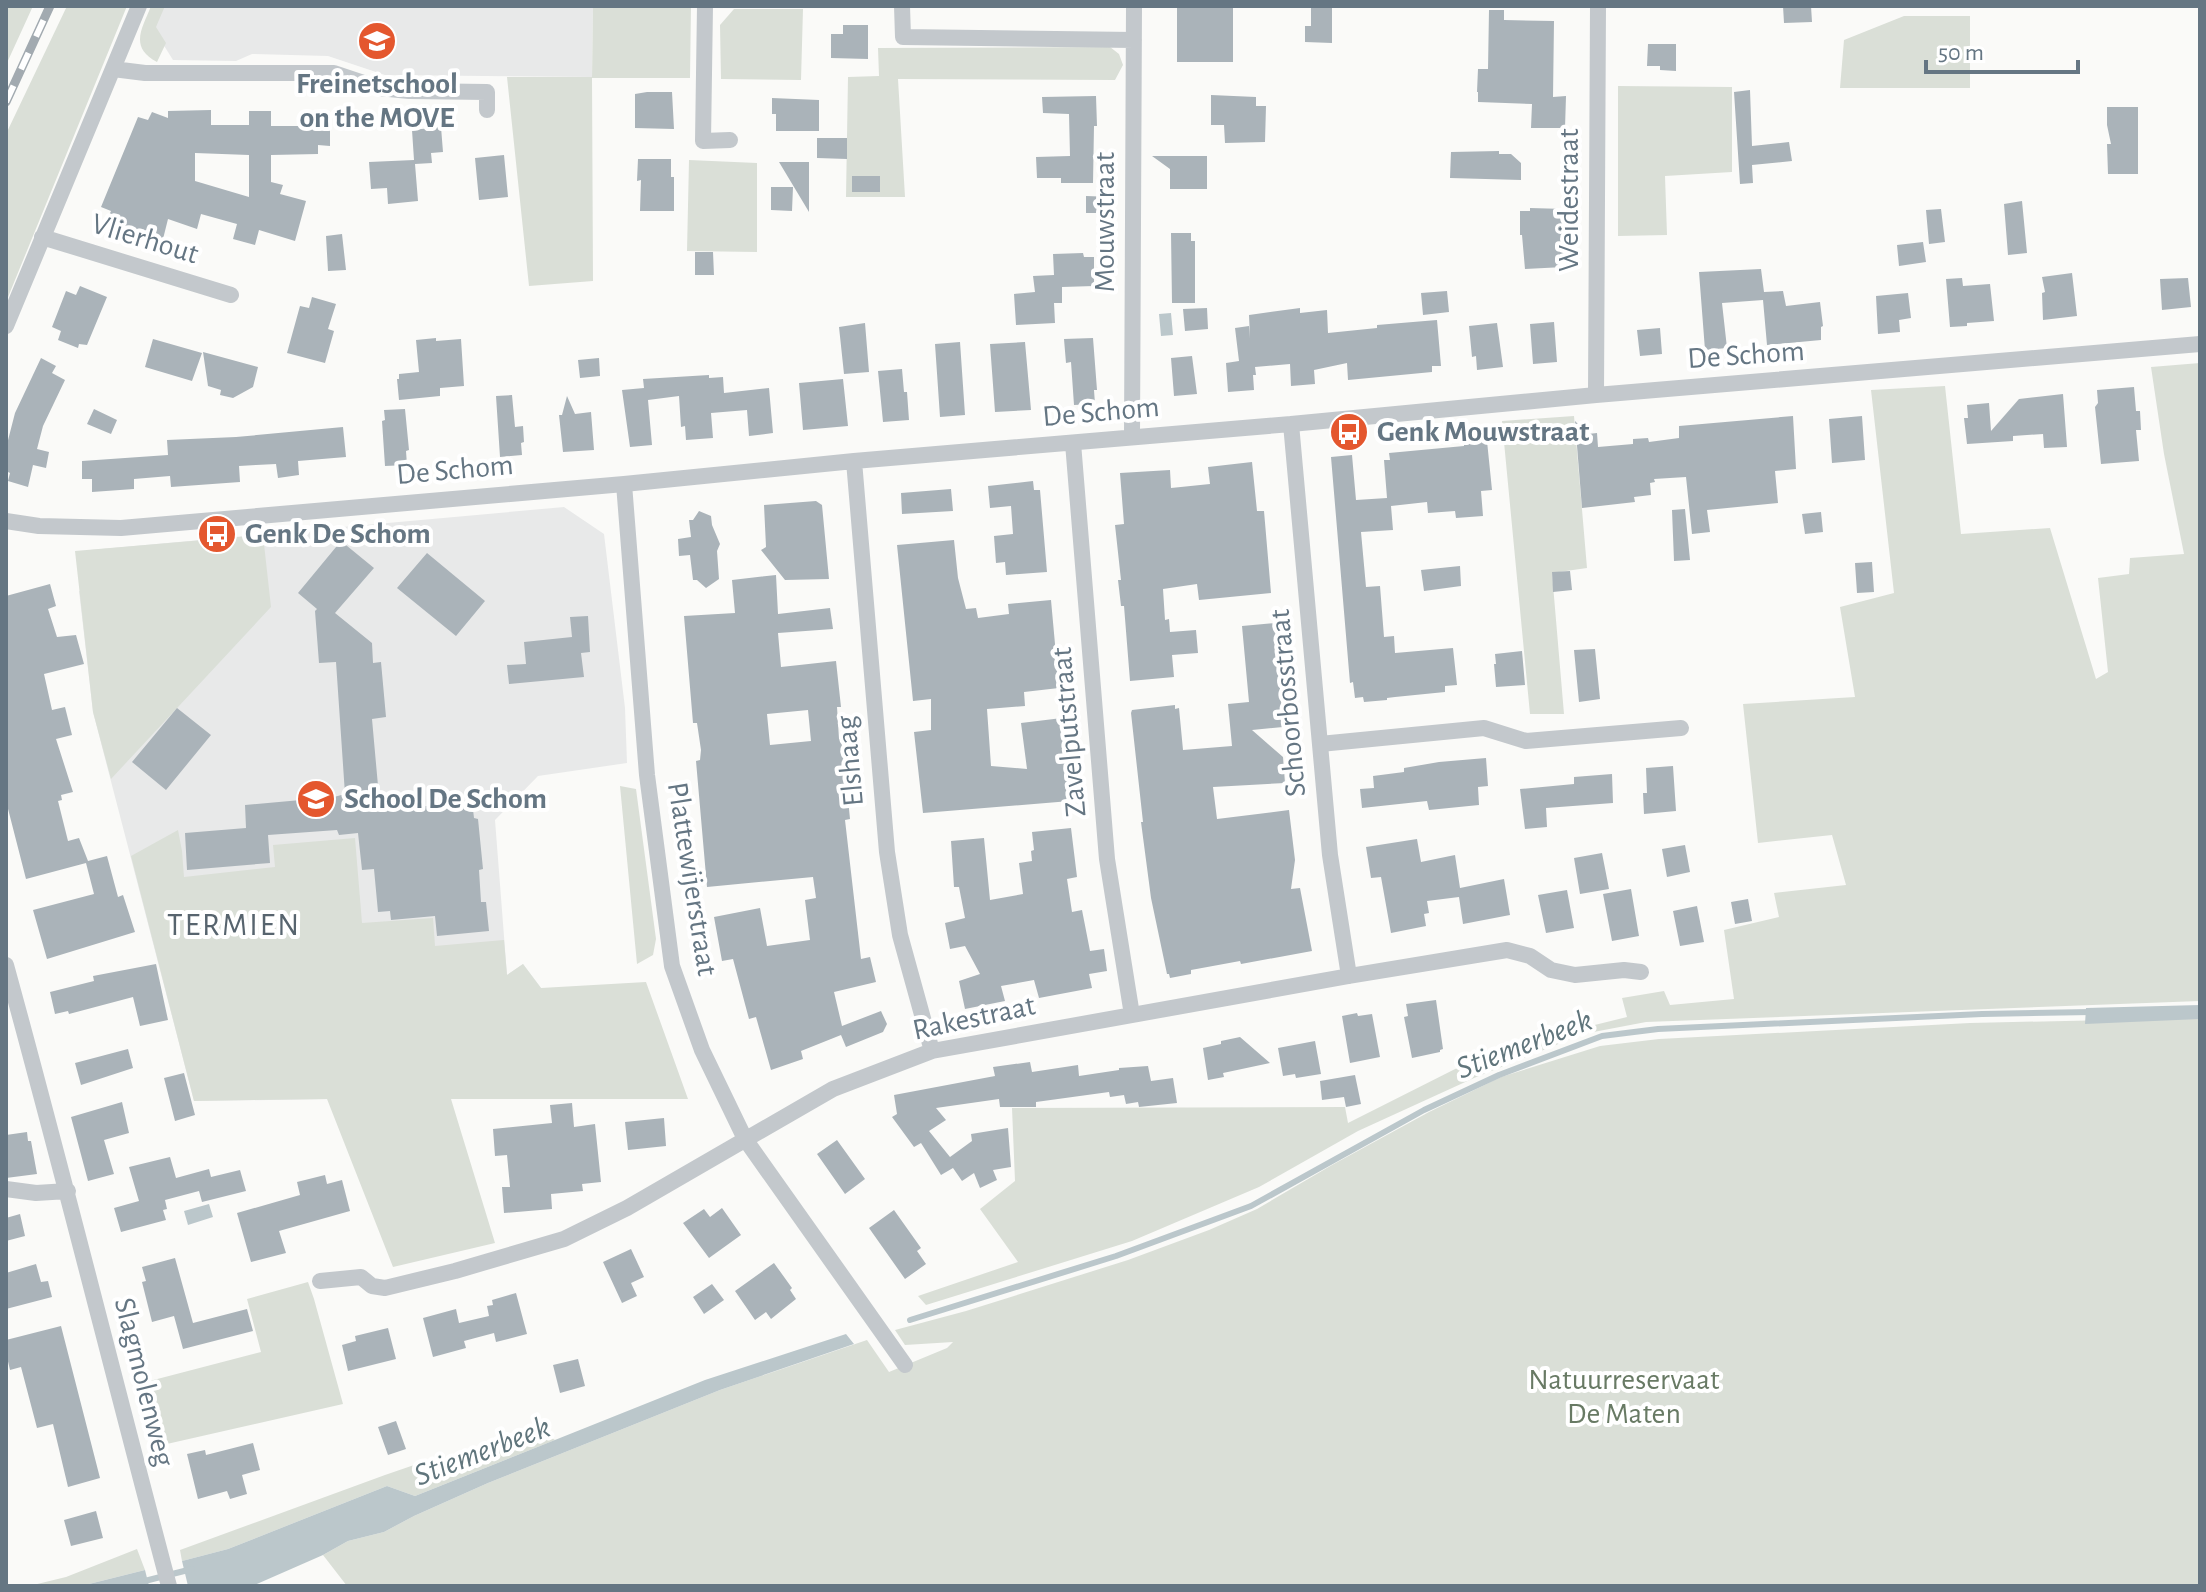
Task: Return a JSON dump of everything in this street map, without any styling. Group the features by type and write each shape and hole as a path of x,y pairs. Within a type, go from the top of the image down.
{"street":[{"path":"6,326 139,6"},
{"path":"705,6 703,141 730,140"},
{"path":"902,6 903,37 1134,40"},
{"name":"Mouwstraat","path":"1132,437 1134,6"},
{"name":"Weidestraat","path":"1596,395 1598,6"},
{"path":"113,69 145,73 334,73 379,88 487,92 487,110"},
{"name":"Vlierhout","path":"42,237 231,295"},
{"name":"De Schom","path":"6,521 54,527 121,528 1596,395 2200,344"},
{"name":"Schoorbosstraat","path":"1291,424 1330,855 1349,976"},
{"name":"Zavelputstraat","path":"1073,443 1107,859 1132,1015"},
{"name":"Elshaag","path":"854,461 887,852 900,935 932,1051"},
{"name":"Plattewijerstraat","path":"624,484 647,775 672,966 702,1050 745,1139 905,1365"},
{"path":"1320,744 1484,728 1526,741 1681,728"},
{"name":"Rakestraat","path":"320,1281 361,1269 372,1286 385,1288 564,1239 627,1208 833,1089 932,1051 1507,950 1530,956 1551,970 1575,975 1624,970 1641,972"},
{"name":"Slagmolenweg","path":"6,965 68,1191 169,1586"},
{"path":"6,1189 36,1193 68,1191"}],"shaded area":[{"name":"Freinetschool on the MOVE","path":"162,6 593,6 592,77 385,75 328,56 252,54 236,61 173,60 153,28"},
{"path":"1171,313 1173,335 1161,336 1159,314"},
{"name":"School De Schom","path":"564,507 604,534 625,708 627,763 538,776 495,820 507,975 523,964 541,988 334,1099 194,1101 93,712 79,591 92,591 90,550"},
{"path":"2200,1005 2200,1019 2085,1024 2086,1008"},
{"path":"209,1204 213,1217 188,1225 184,1211"},
{"path":"846,1334 854,1344 720,1390 488,1483 384,1532 348,1541 252,1586 188,1586 182,1561 228,1549 387,1486 415,1496 705,1380"},
{"path":"145,1570 149,1586 81,1586"}],"green space":[{"path":"6,6 33,6 6,65"},
{"path":"67,6 127,6 6,302 6,134"},
{"path":"151,6 165,6 156,27 166,43 157,62 148,56 140,44"},
{"path":"593,6 691,6 690,78 592,78 593,281 529,286 507,77 592,77"},
{"path":"734,9 803,9 801,80 721,79 720,25"},
{"path":"1904,16 1970,16 1970,88 1840,88 1844,40"},
{"path":"1110,47 1119,54 1123,65 1115,80 898,79 905,197 846,197 848,77 879,76 878,48"},
{"path":"1618,86 1732,87 1732,172 1665,176 1667,235 1618,236"},
{"path":"689,160 757,163 757,252 687,251"},
{"path":"2200,363 2200,1001 1646,1022 1583,1034 1474,1078 1358,1131 1259,1187 1132,1241 926,1305 918,1296 1018,1262 980,1209 1015,1181 1012,1108 1345,1107 1348,1123 1473,1060 1538,1039 1627,1017 1622,998 1664,991 1670,1005 1734,999 1724,930 1779,917 1774,893 1846,885 1832,835 1758,843 1743,704 1855,697 1840,607 1894,593 1871,390 1945,386 1961,534 2050,528 2096,679 2108,672 2098,578 2129,574 2130,558 2184,554 2151,367"},
{"path":"1574,416 1587,568 1552,573 1564,714 1530,714 1502,421"},
{"path":"263,535 271,607 111,779 93,712 75,551"},
{"path":"620,786 636,789 656,939 653,955 637,964"},
{"path":"178,830 184,877 275,867 273,845 355,838 362,923 433,918 435,946 504,940 507,975 523,964 541,988 646,982 688,1099 451,1099 495,1243 393,1267 327,1099 194,1101 131,856"},
{"name":"Natuurreservaat De Maten","path":"2200,1018 2200,1586 347,1586 323,1555 348,1541 384,1532 488,1483 720,1390 867,1340 889,1372 947,1348 953,1342 905,1345 895,1330 1128,1260 1209,1230 1257,1209 1429,1112 1501,1077 1600,1046 1659,1039 1970,1023"},
{"path":"308,1282 343,1404 158,1446 142,1383 261,1352 247,1299"},
{"path":"547,1435 555,1440 415,1496 387,1486 228,1549 182,1561 180,1550 385,1475 417,1464"},
{"path":"137,1549 145,1570 81,1586 29,1586 66,1577"}],"building":[{"path":"1177,6 1233,7 1233,62 1177,62"},
{"path":"1311,6 1332,6 1332,43 1305,42 1305,26 1311,26"},
{"path":"1783,6 1811,6 1812,22 1784,23"},
{"path":"1489,10 1504,10 1504,20 1554,21 1553,97 1566,96 1565,128 1531,128 1532,104 1478,102 1478,69 1488,69"},
{"path":"843,25 868,25 868,59 831,58 831,34 843,34"},
{"path":"1648,44 1676,44 1676,71 1647,66"},
{"path":"1750,90 1752,146 1789,142 1792,161 1752,165 1753,183 1740,184 1734,92"},
{"path":"672,92 674,129 635,128 635,94"},
{"path":"1211,95 1256,97 1256,106 1266,106 1265,142 1225,143 1224,125 1211,125"},
{"path":"1096,96 1093,183 1061,183 1061,178 1037,178 1036,157 1070,156 1069,114 1043,113 1042,97"},
{"path":"772,98 819,100 819,131 776,131"},
{"path":"2107,107 2138,107 2138,174 2108,174 2107,144 2111,144"},
{"path":"211,110 211,125 249,125 249,111 271,111 271,126 309,126 309,113 330,114 330,146 318,145 318,154 271,155 271,182 283,185 280,194 306,201 295,241 259,230 255,245 233,239 237,224 201,214 197,229 168,219 162,243 107,220 111,211 101,207 138,117 148,120 152,112 168,118 168,111","holes":["195,153 249,155 249,197 195,181"]},
{"path":"441,127 443,152 431,153 432,163 415,164 418,201 388,204 387,188 371,189 369,162 414,160 412,130"},
{"path":"817,138 847,138 847,159 817,158"},
{"path":"1499,151 1499,154 1511,154 1521,163 1521,180 1450,178 1451,152"},
{"path":"504,155 508,197 479,200 475,158"},
{"path":"1152,156 1207,156 1207,189 1170,189 1170,169"},
{"path":"638,159 671,159 674,211 640,211"},
{"path":"779,162 809,162 809,212"},
{"path":"852,176 880,176 880,192 852,192"},
{"path":"771,187 793,187 792,211 771,210"},
{"path":"1086,196 1113,197 1113,213 1086,213"},
{"path":"2022,201 2027,253 2008,255 2004,204"},
{"path":"1530,208 1565,209 1564,267 1525,269 1520,211 1530,211"},
{"path":"1941,209 1945,242 1929,244 1926,210"},
{"path":"1171,233 1191,233 1191,241 1195,241 1195,303 1172,303"},
{"path":"342,234 346,270 328,271 326,236"},
{"path":"1923,242 1926,262 1899,266 1897,245"},
{"path":"695,252 713,252 714,275 695,275"},
{"path":"1083,253 1084,257 1094,257 1094,286 1062,287 1062,303 1054,303 1055,323 1016,325 1014,294 1035,292 1033,276 1054,275 1053,254"},
{"path":"1761,269 1764,292 1783,291 1786,306 1820,302 1821,340 1767,345 1763,300 1722,303 1727,348 1705,350 1699,272"},
{"path":"2072,273 2077,316 2043,320 2042,293 2045,292 2042,277"},
{"path":"1962,278 1963,286 1990,284 1994,321 1950,327 1946,279"},
{"path":"2188,278 2191,307 2162,310 2160,279"},
{"path":"80,286 107,297 87,345 79,344 78,348 58,340 61,331 52,327 66,291 76,295"},
{"path":"1447,291 1449,312 1423,315 1421,293"},
{"path":"1908,293 1911,318 1899,320 1900,332 1878,334 1876,296"},
{"path":"312,297 336,304 328,329 334,331 325,363 287,353 300,306 309,308"},
{"path":"1207,308 1208,329 1185,331 1183,309"},
{"path":"1300,308 1300,313 1327,310 1328,333 1437,320 1441,366 1432,366 1432,372 1348,380 1347,363 1314,370 1315,384 1291,386 1290,364 1255,367 1254,390 1228,392 1226,363 1239,361 1235,328 1249,326 1250,338 1249,315"},
{"path":"1554,322 1557,362 1533,364 1530,324"},
{"path":"865,323 869,372 844,374 839,327"},
{"path":"1497,323 1503,367 1477,370 1476,356 1472,357 1469,326"},
{"path":"1660,328 1662,354 1640,356 1637,330"},
{"path":"436,338 436,341 461,339 464,386 440,388 440,396 399,400 399,374 419,372 416,340"},
{"path":"1093,338 1097,390 1094,390 1095,404 1074,405 1071,362 1066,363 1064,339"},
{"path":"153,339 202,353 192,381 145,367"},
{"path":"960,342 965,415 940,417 935,344"},
{"path":"1025,342 1031,410 995,412 990,344"},
{"path":"203,352 258,367 253,387 233,398 220,395 221,390 208,386"},
{"path":"1192,356 1197,394 1174,396 1171,358"},
{"path":"41,358 56,366 52,373 65,380 43,426 37,449 49,452 46,468 33,465 28,487 8,481 10,473 6,471 6,448 15,413"},
{"path":"599,358 600,376 580,378 578,360"},
{"path":"902,369 909,420 883,422 878,371"},
{"path":"709,375 709,378 723,377 724,393 769,388 773,433 749,436 747,410 711,413 713,438 686,440 685,426 681,427 679,396 648,400 652,445 630,447 622,390 644,388 643,379"},
{"path":"843,379 848,426 803,430 799,383"},
{"path":"2134,387 2136,411 2140,411 2141,430 2136,430 2139,461 2101,464 2095,407 2098,403 2097,390"},
{"path":"2063,394 2067,447 2044,448 2043,434 2013,436 2013,441 1967,444 1964,418 1968,418 1967,405 1989,403 1991,431 2019,399"},
{"path":"512,395 515,427 523,426 522,455 500,457 496,396"},
{"path":"567,396 575,414 591,412 594,450 563,452 559,415 562,415"},
{"path":"94,409 117,420 111,434 87,424"},
{"path":"405,409 409,450 406,451 407,465 385,466 384,410"},
{"path":"1793,416 1796,469 1775,471 1778,503 1707,510 1710,532 1692,534 1686,477 1654,479 1655,482 1650,483 1651,495 1634,497 1635,502 1582,508 1575,421 1588,434 1597,433 1598,447 1633,444 1633,439 1648,438 1649,442 1679,438 1679,426"},
{"path":"1862,416 1865,460 1832,463 1829,419"},
{"path":"343,427 346,457 298,461 299,475 278,478 276,464 239,466 240,482 171,487 170,476 134,479 134,489 92,492 92,479 82,479 82,461 168,455 167,440"},
{"path":"1487,441 1492,490 1481,491 1483,516 1456,518 1455,511 1428,513 1427,502 1391,506 1393,530 1361,532 1366,587 1380,586 1384,637 1394,636 1395,653 1453,648 1457,685 1445,686 1445,692 1387,700 1364,702 1363,697 1355,698 1353,682 1350,683 1331,457 1352,455 1356,500 1387,498 1384,460 1390,460 1389,453"},
{"path":"1252,462 1257,511 1264,511 1271,593 1199,600 1197,584 1163,589 1165,620 1169,619 1170,632 1196,630 1198,653 1172,655 1174,677 1130,681 1115,525 1124,524 1120,473 1170,470 1171,488 1210,484 1208,467"},
{"path":"1033,481 1034,490 1040,490 1047,572 1006,575 1005,562 996,563 994,536 1013,534 1011,506 990,508 988,486"},
{"path":"951,489 953,511 902,514 901,493"},
{"path":"816,501 822,505 829,579 785,580 761,550 766,547 764,505"},
{"path":"1685,509 1690,560 1674,561 1672,510"},
{"path":"699,511 711,516 720,544 717,551 719,579 706,588 693,580 690,555 679,556 678,539 691,537 689,520 693,520"},
{"path":"1821,512 1823,532 1805,534 1802,514"},
{"path":"954,540 958,578 966,609 976,608 978,618 1009,614 1008,604 1051,600 1059,688 1024,692 1025,706 987,709 991,766 1027,769 1021,723 1062,718 1070,801 923,813 914,732 931,730 931,699 913,701 897,545"},
{"path":"341,541 374,568 335,613 372,643 373,663 381,662 386,717 372,719 380,808 472,801 474,818 478,819 483,869 479,870 481,902 486,902 489,931 437,936 435,916 391,920 390,911 378,912 374,869 362,870 358,833 339,835 337,830 268,835 270,863 187,870 185,833 246,828 245,805 345,794 336,662 319,663 317,609 298,593"},
{"path":"427,553 485,601 456,636 397,588"},
{"path":"1872,562 1874,592 1857,593 1855,563"},
{"path":"1460,566 1461,586 1424,591 1421,570"},
{"path":"1570,571 1572,590 1553,592 1552,572"},
{"path":"776,575 778,614 830,608 833,629 778,633 781,667 836,661 841,707 837,707 839,739 842,739 850,819 845,820 861,959 870,957 876,982 834,992 842,1026 881,1011 887,1024 883,1032 846,1047 841,1035 801,1051 803,1059 771,1070 756,1017 749,1019 733,959 722,961 714,917 760,908 767,946 810,940 805,900 816,898 813,877 707,887 696,761 700,760 701,750 697,723 693,723 684,616 735,613 732,580","holes":["808,710 811,741 770,745 767,714"]},
{"path":"50,584 56,606 48,609 57,637 76,635 84,664 44,674 52,710 65,707 72,735 56,739 73,792 61,795 62,800 58,801 68,841 79,838 88,861 107,856 118,897 123,895 135,932 47,959 33,910 94,894 86,863 26,879 6,801 6,596"},
{"path":"588,616 590,652 581,653 584,677 509,684 507,665 526,664 524,642 572,637 570,617"},
{"path":"1275,623 1283,727 1252,730 1283,757 1285,783 1213,787 1217,819 1289,810 1295,860 1291,889 1300,888 1312,951 1191,970 1191,974 1170,978 1151,898 1131,713 1132,710 1175,705 1175,709 1179,708 1183,750 1232,746 1228,704 1249,702 1242,626"},
{"path":"1595,649 1600,699 1579,702 1574,650"},
{"path":"1522,651 1525,685 1496,687 1495,654"},
{"path":"177,708 211,735 166,790 132,762"},
{"path":"1486,758 1488,786 1478,787 1479,805 1429,810 1427,801 1362,808 1360,789 1374,788 1373,776 1404,772 1404,768 1439,762"},
{"path":"1673,766 1676,811 1644,814 1646,768"},
{"path":"1612,774 1613,803 1546,808 1547,827 1525,829 1520,789 1574,784 1574,777"},
{"path":"1071,828 1077,877 1067,879 1072,912 1082,910 1090,951 1104,949 1107,971 1089,974 1092,988 1039,998 1034,980 1001,986 1005,1001 965,1009 959,981 980,974 965,946 950,949 945,923 965,918 959,887 954,887 951,841 984,838 990,900 1023,894 1019,863 1032,861 1032,832"},
{"path":"1417,839 1421,862 1455,855 1460,888 1504,879 1510,915 1463,924 1459,897 1427,901 1429,913 1424,914 1426,926 1391,933 1381,877 1371,878 1366,847"},
{"path":"1685,845 1690,872 1667,877 1662,849"},
{"path":"1602,853 1609,889 1580,894 1574,858"},
{"path":"1631,889 1639,936 1612,941 1603,894"},
{"path":"1567,890 1574,928 1546,933 1538,895"},
{"path":"1748,899 1752,921 1735,924 1731,902"},
{"path":"1697,906 1704,942 1680,946 1673,911"},
{"path":"156,964 168,1020 140,1026 133,997 69,1014 68,1011 55,1014 50,992 94,981 93,976"},
{"path":"1436,1000 1443,1049 1412,1058 1404,1017 1408,1016 1406,1004"},
{"path":"1357,1013 1358,1016 1372,1014 1380,1057 1350,1063 1342,1016"},
{"path":"1240,1037 1270,1063 1223,1073 1224,1077 1208,1080 1203,1048"},
{"path":"1315,1041 1321,1074 1296,1078 1295,1074 1283,1076 1278,1048"},
{"path":"128,1049 133,1068 81,1085 75,1063"},
{"path":"1030,1062 1032,1072 1078,1065 1079,1076 1148,1066 1151,1081 1173,1078 1177,1103 1139,1107 1138,1102 1126,1104 1124,1095 1110,1097 1109,1092 1036,1102 1036,1107 1000,1107 999,1099 936,1108 946,1120 929,1131 950,1157 972,1141 971,1134 1008,1128 1011,1167 993,1170 997,1180 980,1188 974,1173 962,1181 953,1168 941,1175 921,1143 914,1147 892,1117 897,1114 894,1095 995,1076 993,1067"},
{"path":"184,1073 195,1115 175,1121 164,1078"},
{"path":"1355,1075 1361,1104 1346,1107 1344,1097 1322,1100 1320,1081"},
{"path":"122,1102 129,1133 104,1140 114,1174 88,1181 71,1117"},
{"path":"572,1103 574,1127 595,1124 601,1182 582,1184 583,1191 551,1194 552,1209 504,1213 502,1187 510,1187 507,1155 495,1156 493,1129 552,1123 550,1105"},
{"path":"664,1118 666,1146 628,1150 625,1122"},
{"path":"27,1132 37,1174 6,1178 6,1135"},
{"path":"837,1140 865,1179 845,1194 817,1154"},
{"path":"170,1157 176,1178 209,1169 211,1177 240,1170 246,1191 202,1202 199,1191 165,1200 167,1209 163,1210 166,1220 121,1232 114,1208 139,1201 129,1167"},
{"path":"325,1175 327,1184 342,1180 350,1211 279,1231 286,1253 251,1262 237,1213 300,1195 297,1182"},
{"path":"722,1208 741,1235 709,1258 683,1223 704,1209 710,1217"},
{"path":"894,1210 921,1248 917,1251 926,1264 905,1279 869,1228"},
{"path":"20,1214 25,1236 6,1241 6,1218"},
{"path":"631,1249 644,1277 631,1283 637,1296 622,1303 603,1262"},
{"path":"175,1258 193,1323 247,1309 253,1331 183,1349 174,1316 152,1322 142,1282 146,1281 142,1267"},
{"path":"774,1263 796,1299 771,1319 766,1312 755,1320 735,1291"},
{"path":"36,1264 41,1282 48,1281 52,1297 6,1309 6,1273"},
{"path":"712,1284 724,1300 704,1314 693,1297"},
{"path":"516,1293 527,1334 496,1342 494,1333 464,1341 466,1348 433,1357 423,1318 456,1309 459,1323 489,1316 487,1306 493,1305 492,1300"},
{"path":"61,1326 100,1478 68,1487 53,1424 37,1428 21,1367 10,1370 6,1353 6,1340"},
{"path":"388,1328 396,1359 348,1371 342,1345 356,1341 355,1336"},
{"path":"578,1359 585,1386 560,1393 553,1365"},
{"path":"396,1421 406,1449 388,1455 378,1427"},
{"path":"253,1443 260,1470 242,1475 247,1494 230,1499 227,1491 198,1499 187,1454 205,1450 206,1455"},
{"path":"96,1511 103,1538 71,1546 64,1520"}],"waterway":[{"name":"Stiemerbeek","path":"910,1320 1116,1256 1251,1206 1424,1110 1499,1075 1602,1036 1658,1029 2091,1012"},
{"name":"Stiemerbeek","path":"125,1586 192,1569"}],"railway":[{"path":"6,102 50,6"}],"place":[{"name":"Freinetschool on the MOVE","path":"377,41"},
{"name":"Genk Mouwstraat","path":"1349,432"},
{"name":"Genk De Schom","path":"217,534"},
{"name":"School De Schom","path":"316,799"}],"district":[{"name":"TERMIEN","path":"234,925"}]}
